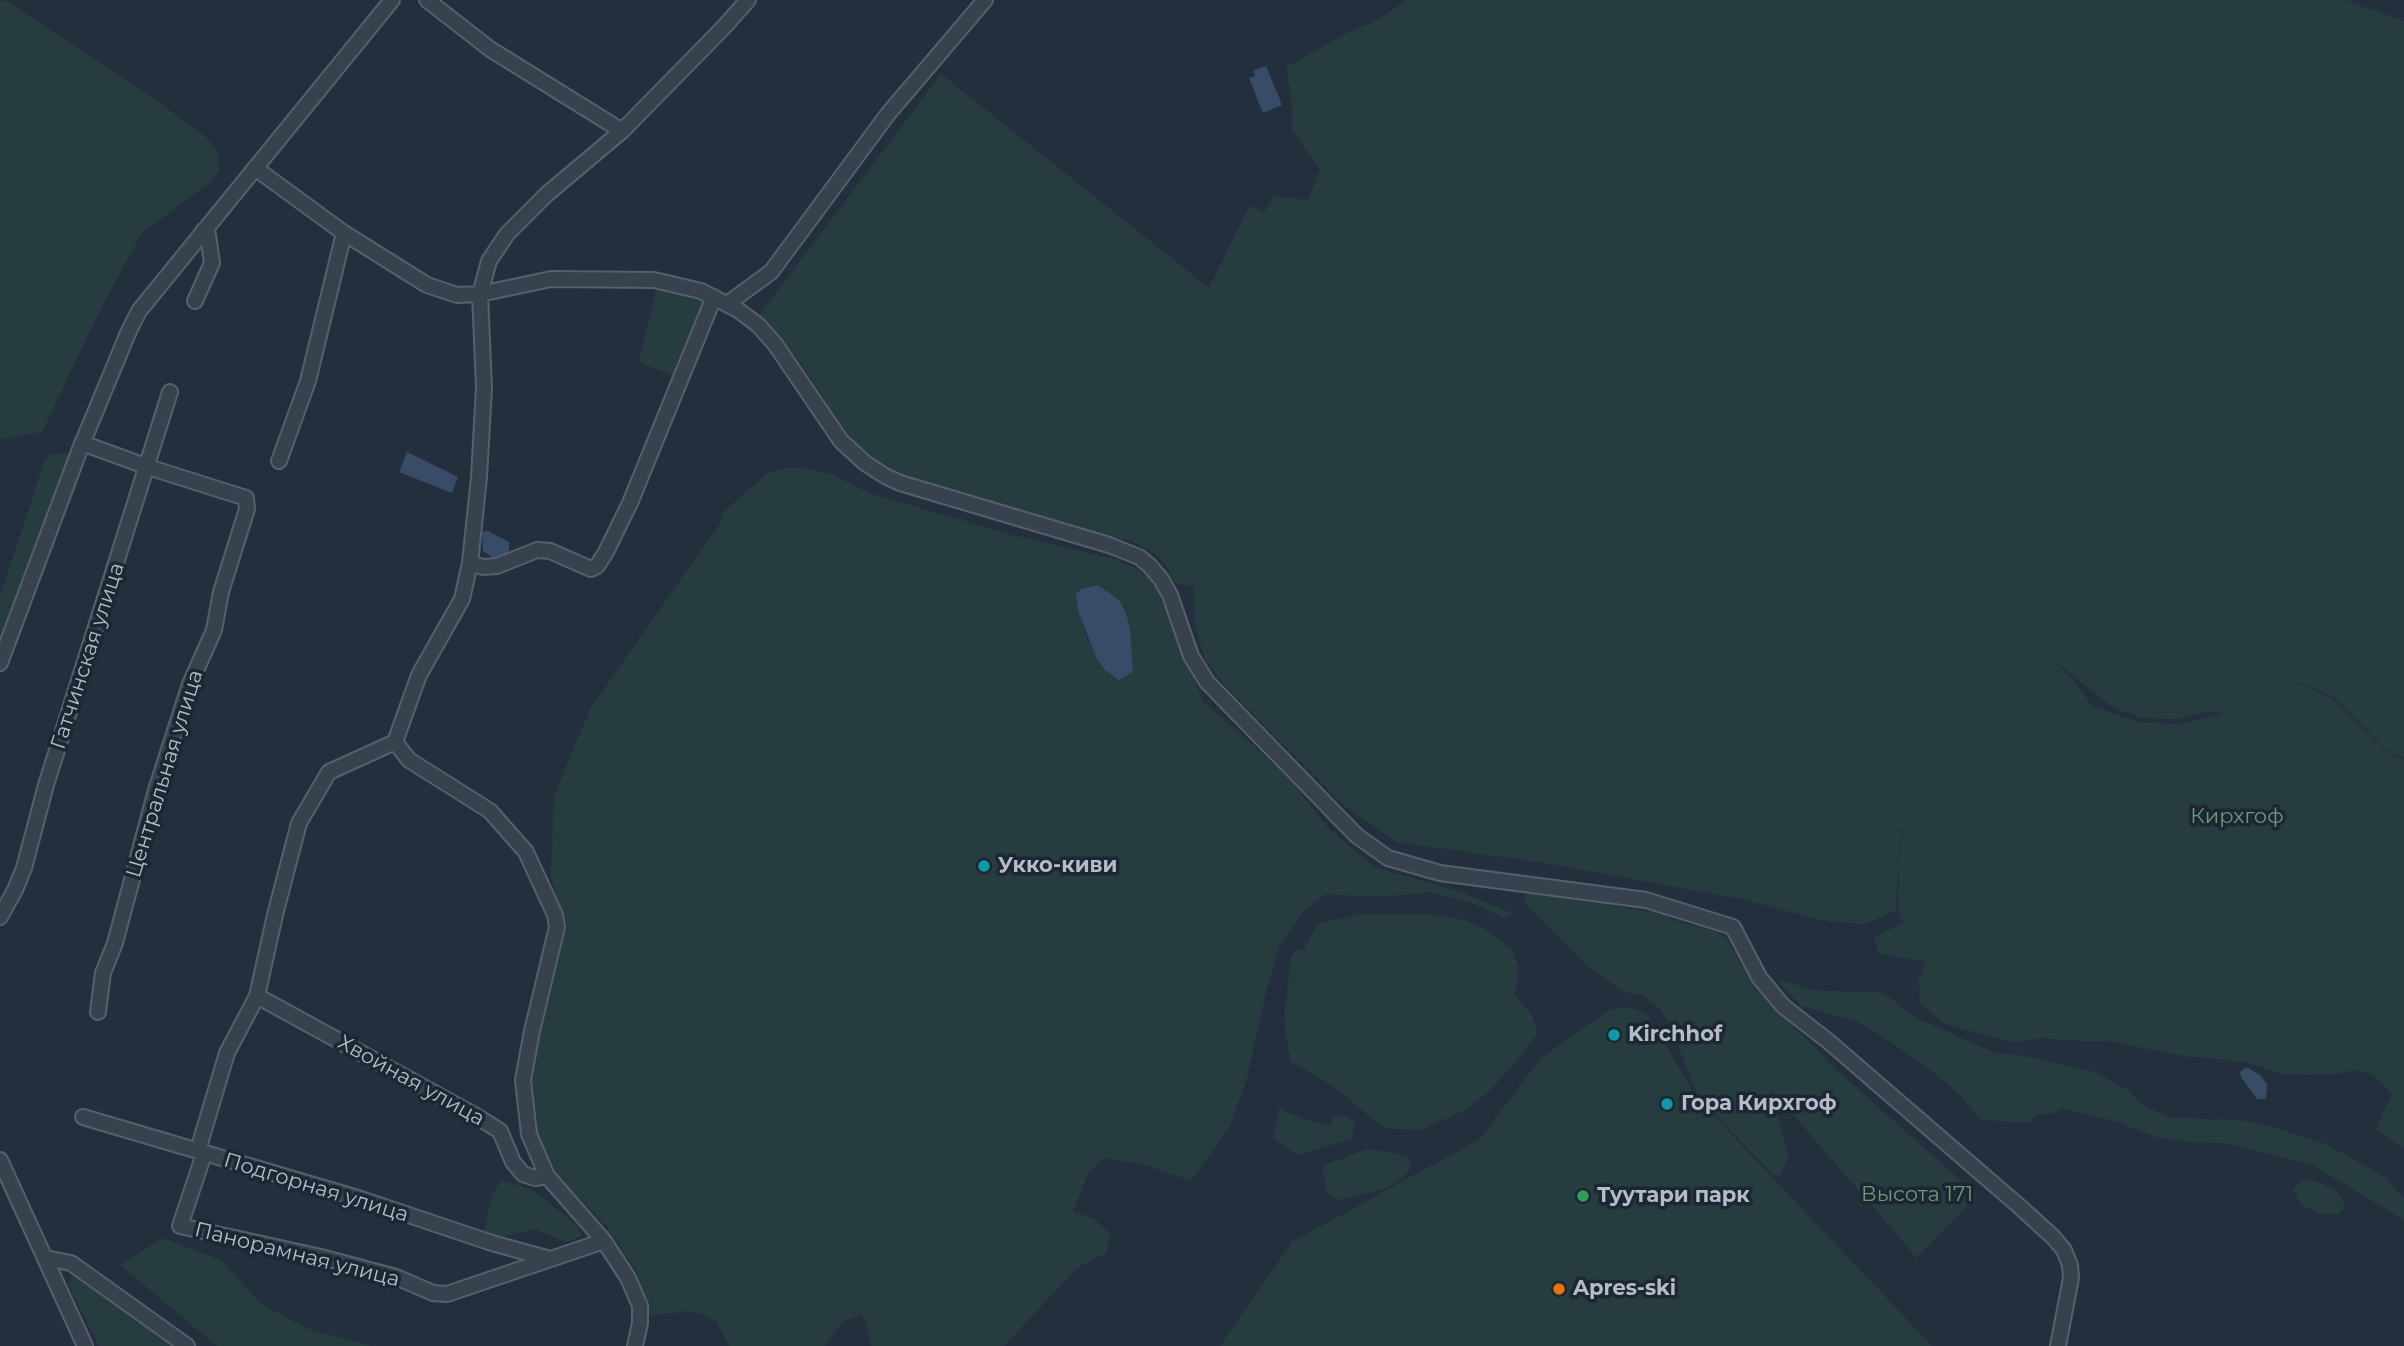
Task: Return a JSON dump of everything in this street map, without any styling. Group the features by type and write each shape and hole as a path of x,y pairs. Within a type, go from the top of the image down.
{"street":[{"path":"0,663 82,443 139,311 392,0"},
{"path":"427,0 490,49 622,131"},
{"path":"201,1152 228,1053 257,996 299,823 329,772 395,742 419,675 462,599 470,563 479,477 484,388 480,294 489,261 507,234 547,194 622,131 748,0"},
{"path":"470,563 484,567 498,566 537,550 550,551 591,569 597,566 630,503 721,300 771,272 888,114 985,0"},
{"path":"255,168 344,233 427,285 457,295 480,294 551,279 654,280 687,287 721,300 758,325 775,344 841,441 885,477 1109,545 1139,557 1149,565 1170,595 1191,656 1207,682 1343,823 1388,858 1440,873 1646,900 1733,927 1759,977 1783,1006 1828,1041 2019,1206 2064,1250 2070,1265 2071,1279 2058,1346"},
{"path":"195,301 212,263 208,235 203,231"},
{"path":"279,461 308,381 344,233"},
{"name":"Гатчинская улица","path":"0,917 16,890 24,868 46,785 170,392"},
{"path":"82,443 148,467"},
{"name":"Центральная улица","path":"98,1012 103,973 115,943 164,764 190,684 214,630 221,592 247,509 246,498 148,467"},
{"path":"395,742 409,760 490,811 526,852 555,915 557,927 523,1080 529,1135 547,1176 604,1241 628,1278 640,1306 640,1323 635,1346"},
{"name":"Хвойная улица","path":"257,996 476,1116 499,1131 513,1162 523,1174 536,1178 547,1176"},
{"name":"Подгорная улица","path":"83,1116 550,1259"},
{"name":"Панорамная улица","path":"201,1152 180,1226 321,1257 396,1277 433,1293 447,1294 550,1259"},
{"path":"0,1160 85,1346"},
{"path":"550,1259 604,1241"},
{"path":"45,1258 71,1263 187,1346"}],"green space":[{"path":"0,0 10,3 205,136 218,152 219,170 213,180 141,234 96,318 42,432 0,439"},
{"name":"Кирхгоф","path":"1406,0 2345,0 2404,21 2404,758 2386,750 2333,696 2298,682 2283,692 2298,683 2332,698 2385,751 2404,760 2404,1149 2376,1130 2392,1093 2372,1074 2354,1070 2331,1075 2281,1074 2246,1062 2186,1056 2107,1041 2043,1038 2013,1042 1944,1024 1920,1002 1919,979 1926,961 1878,954 1875,937 1903,923 1898,911 1899,860 1910,804 1899,844 1896,911 1863,924 1826,921 1741,899 1546,863 1396,842 1345,806 1225,686 1206,661 1194,624 1194,587 1173,582 1166,565 1155,554 1134,542 1070,527 901,475 875,462 839,428 798,359 758,317 941,74 1209,288 1250,205 1264,213 1274,196 1308,200 1320,169 1292,130 1292,106 1286,67 1347,33 1378,20","holes":["2045,653 2112,707 2141,718 2179,719 2206,711 2223,714 2182,724 2138,722 2092,706 2074,680"]},
{"path":"657,288 681,292 703,301 675,376 639,362"},
{"path":"69,454 72,457 0,648 0,596 44,462 49,455"},
{"path":"784,468 802,468 831,474 869,493 1012,535 1114,559 1137,569 1149,577 1158,590 1203,701 1274,764 1329,829 1374,867 1461,892 1514,914 1505,918 1469,902 1431,892 1378,897 1325,894 1304,911 1279,946 1247,1078 1230,1126 1191,1181 1142,1164 1104,1158 1087,1175 1073,1211 1094,1219 1111,1234 1106,1253 1077,1268 1004,1346 871,1346 866,1322 861,1314 841,1323 825,1346 729,1346 718,1324 707,1316 690,1311 644,1316 644,1297 636,1270 605,1224 558,1178 544,1159 534,1125 532,1070 560,910 551,877 554,796 590,709 721,522 722,513 768,473","holes":["1098,585 1107,591 1130,629 1133,672 1096,657 1083,628 1076,602 1089,587"]},
{"name":"Высота 171","path":"1526,890 1665,915 1673,920 1719,933 1726,938 1762,995 1842,1075 1977,1195 1917,1258 1770,1088 1789,1156 1781,1174 1774,1176 1698,1096 1670,1026 1660,1009 1642,995 1624,992 1585,964 1524,902"},
{"path":"1360,914 1429,914 1464,920 1488,931 1513,951 1519,970 1514,995 1530,1012 1538,1033 1511,1068 1486,1094 1463,1111 1420,1130 1391,1129 1376,1122 1333,1086 1290,1061 1284,1020 1291,958 1296,949 1303,950 1318,924"},
{"path":"1780,980 1813,990 1883,993 1918,1019 1995,1053 2019,1055 2095,1072 2131,1092 2141,1104 2169,1117 2244,1121 2326,1144 2385,1177 2404,1199 2404,1220 2313,1165 2225,1143 2187,1142 2156,1137 2115,1121 2062,1108 2051,1114 2039,1114 2029,1123 1981,1120 1960,1095 1936,1074 1892,1043 1857,1021 1801,1006 1778,982"},
{"name":"Туутари парк","path":"1629,1007 1647,1014 1697,1098 1932,1346 1220,1346 1292,1242 1480,1139 1540,1059 1609,1010"},
{"path":"1279,1108 1305,1120 1330,1125 1335,1116 1344,1115 1355,1122 1352,1139 1297,1155 1273,1138"},
{"path":"1367,1149 1407,1157 1412,1165 1403,1178 1384,1189 1337,1200 1326,1193 1323,1166"},
{"path":"2310,1179 2335,1190 2343,1199 2344,1207 2339,1214 2320,1214 2301,1204 2293,1191 2299,1182"},
{"path":"501,1180 533,1190 579,1227 581,1236 567,1242 535,1229 496,1238 484,1230 493,1194"},
{"path":"163,1238 222,1261 261,1304 308,1329 372,1346 217,1346 120,1265"},
{"path":"72,1276 177,1346 99,1346 68,1284"}],"water":[{"path":"1266,66 1282,105 1263,113 1249,78 1255,76 1253,71"},
{"path":"407,452 458,477 452,493 399,472"},
{"path":"488,531 509,542 509,552 504,558 496,560 483,551 482,532"},
{"path":"1098,585 1119,600 1130,629 1133,672 1119,680 1104,669 1096,657 1078,611 1076,594 1082,589"},
{"path":"2246,1067 2260,1075 2267,1084 2266,1099 2257,1099 2241,1077 2240,1072"}],"place":[{"name":"Укко-киви","path":"984,866"},
{"name":"Kirchhof","path":"1614,1035"},
{"name":"Гора Кирхгоф","path":"1667,1104"},
{"name":"Туутари парк","path":"1583,1196"},
{"name":"Apres-ski","path":"1559,1289"}]}
